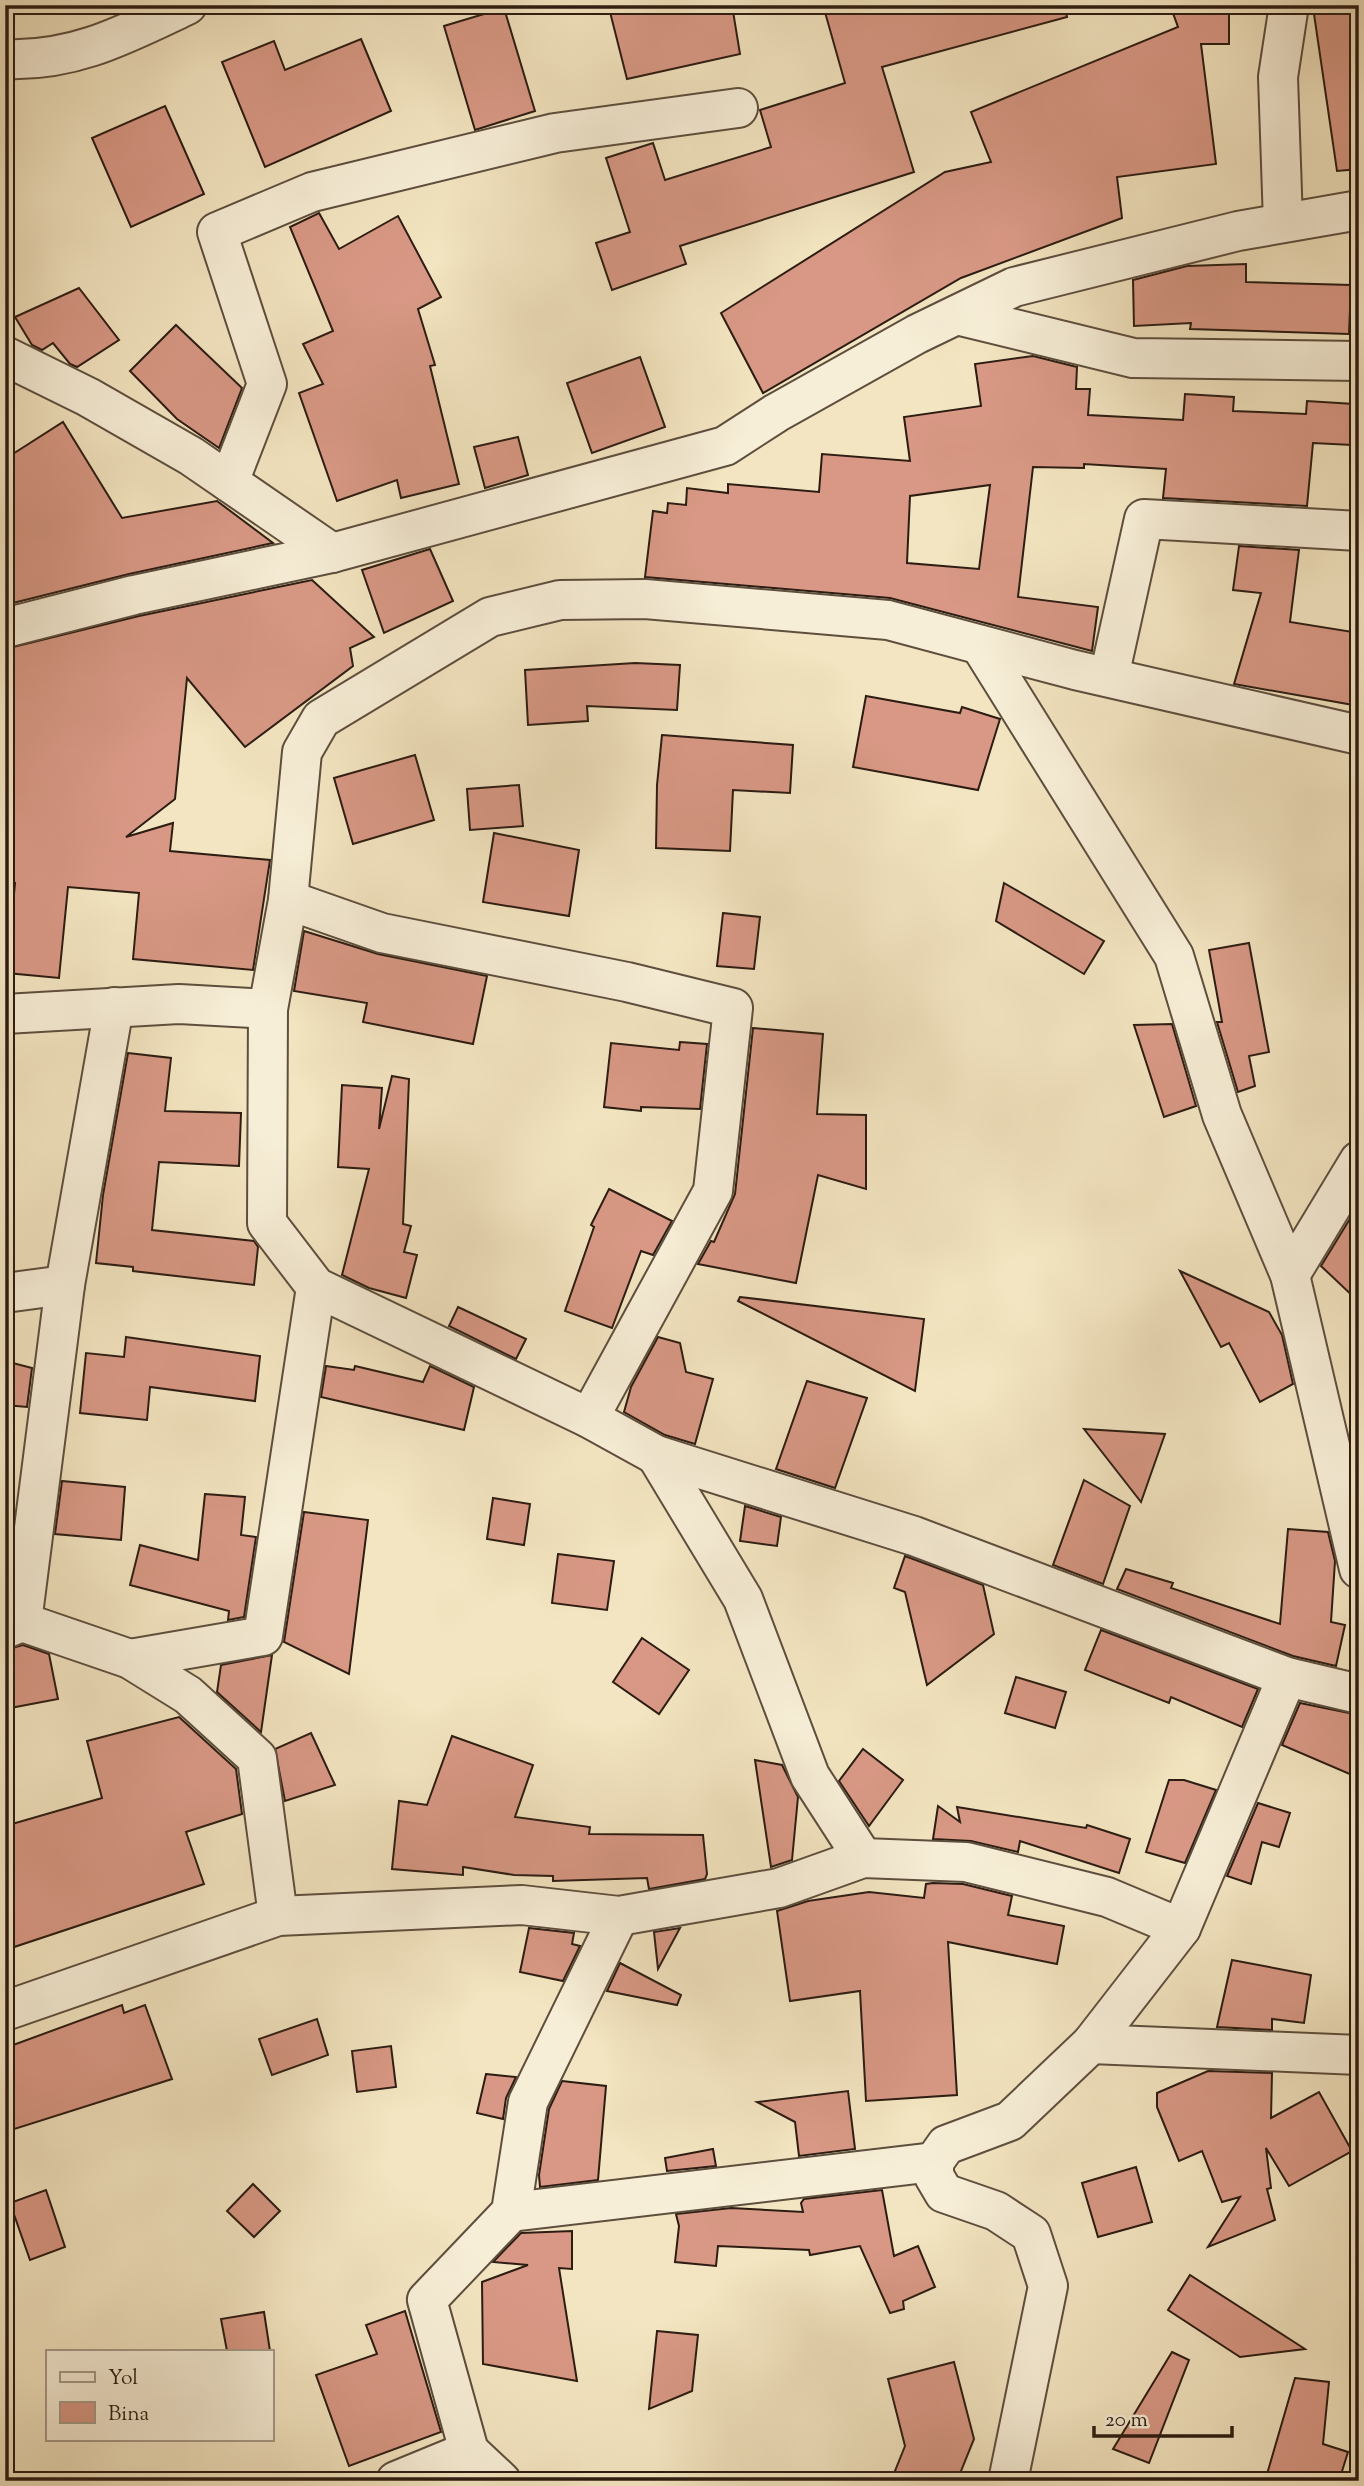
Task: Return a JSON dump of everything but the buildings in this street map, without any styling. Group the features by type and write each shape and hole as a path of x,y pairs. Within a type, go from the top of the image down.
{"street":[{"path":"5,59 64,57 128,33 187,5"},
{"path":"1283,222 1278,77 1289,5"},
{"path":"229,482 267,384 217,232 312,192 555,133 738,108"},
{"path":"5,628 134,595 332,553 725,446 776,413 1014,287 1283,222 1359,210"},
{"path":"957,315 1133,358 1359,361"},
{"path":"5,356 88,397 191,456 332,553"},
{"path":"1109,677 1144,519 1359,531"},
{"path":"1359,735 1109,677 888,620 645,599 560,600 490,617 321,719 302,752 288,900 268,1009 267,1223 316,1287 589,1418 656,1455 914,1536 1287,1677 1359,1694"},
{"path":"980,645 1174,956 1222,1115 1290,1275 1359,1569"},
{"path":"288,900 382,933 627,982 733,1008 713,1191 589,1418"},
{"path":"5,1014 179,1003 268,1009"},
{"path":"114,1007 65,1285 14,1626 130,1659 188,1695 257,1758 278,1916"},
{"path":"1290,1275 1359,1161"},
{"path":"5,1293 65,1285"},
{"path":"130,1659 263,1636 316,1287"},
{"path":"656,1455 743,1599 810,1776 863,1858"},
{"path":"1008,2481 1048,2286 1031,2234 996,2211 944,2193 934,2176 934,2162 946,2145 1010,2121 1091,2044 1181,1928 1287,1677"},
{"path":"5,2011 278,1916 522,1905 619,1916 779,1888 863,1858 966,1862 1107,1897 1181,1928"},
{"path":"501,2481 469,2451 427,2300 512,2213 528,2102 619,1916"},
{"path":"1091,2044 1359,2055"},
{"path":"512,2213 934,2162"},
{"path":"396,2481 469,2451"}]}
